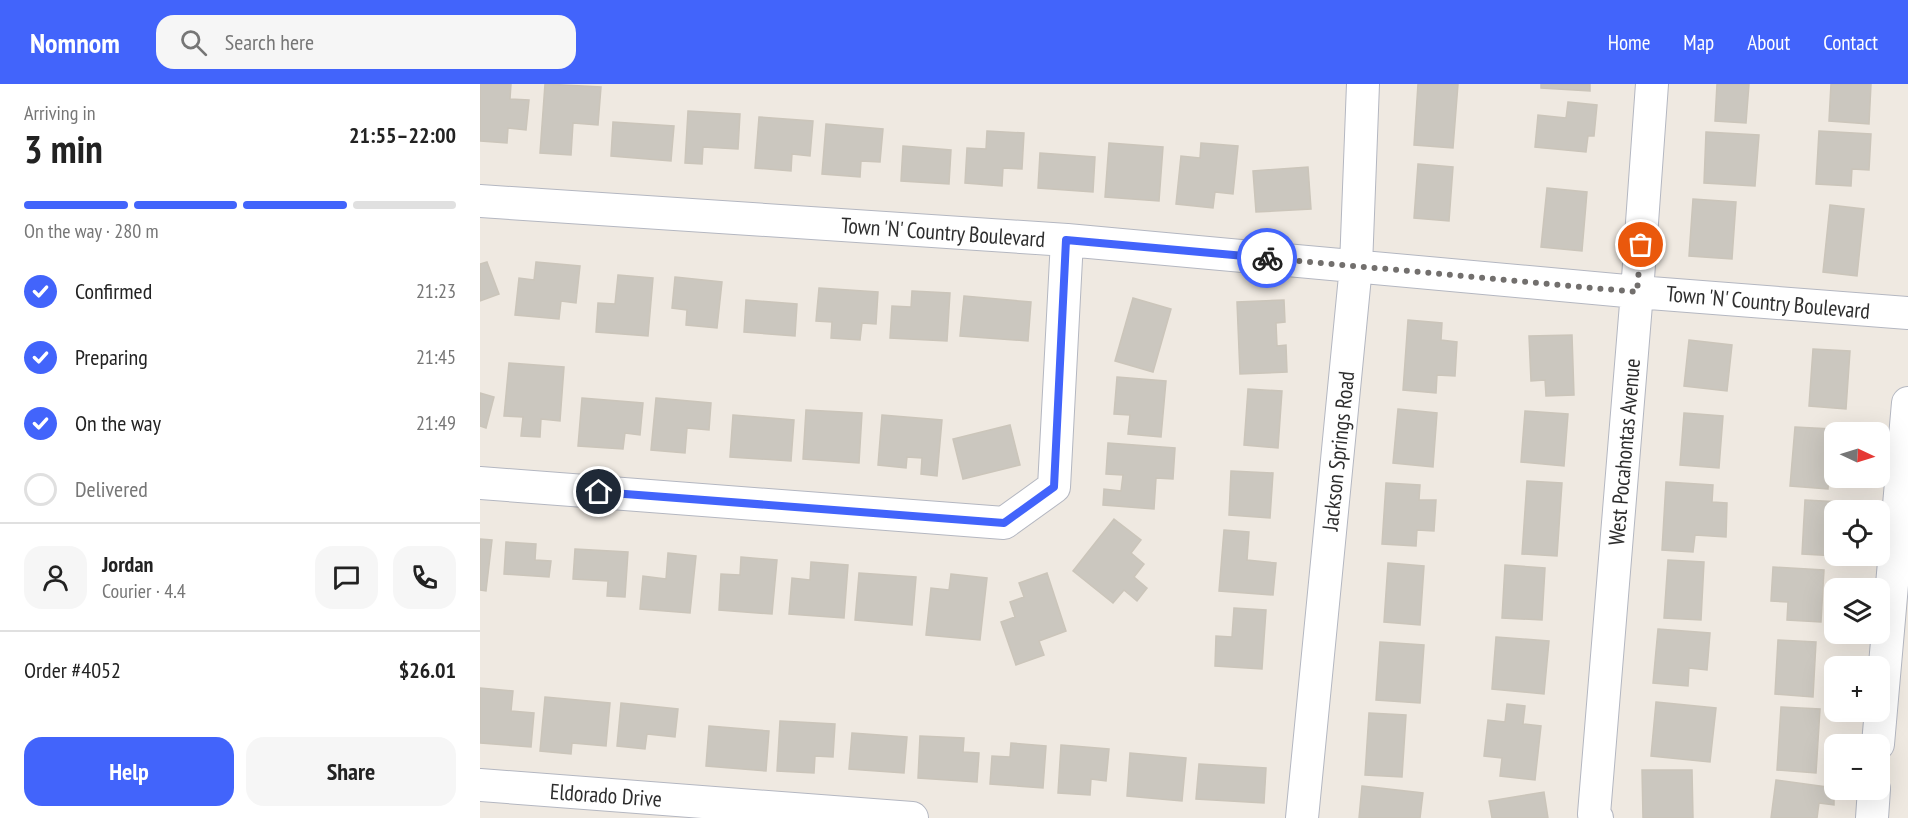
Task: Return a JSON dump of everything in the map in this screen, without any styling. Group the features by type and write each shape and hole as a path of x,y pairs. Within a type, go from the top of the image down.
{"street":[{"name":"Jackson Springs Road","path":"1302,818 1356,266 1363,84"},
{"name":"West Pocahontas Avenue","path":"1597,818 1594,814 1652,84"},
{"name":"Town 'N' Country Boulevard","path":"480,201 1066,240 1637,292 1908,313"},
{"path":"480,483 1004,523 1054,487 1066,240"},
{"path":"1879,734 1908,403"},
{"name":"Eldorado Drive","path":"480,785 912,818"},
{"path":"1872,818 1874,800"}],"building":[{"path":"480,84 511,84 510,99 529,100 526,130 508,128 507,143 480,141"},
{"path":"545,84 601,87 598,125 573,123 571,155 540,153"},
{"path":"1418,84 1458,84 1453,148 1414,145"},
{"path":"1541,84 1590,84 1590,91 1541,88"},
{"path":"1717,84 1749,84 1746,123 1715,121"},
{"path":"1831,84 1871,84 1869,124 1829,121"},
{"path":"1568,102 1597,105 1594,136 1588,136 1586,152 1535,147 1538,115 1566,118"},
{"path":"688,111 740,114 738,149 703,147 702,164 685,163"},
{"path":"759,117 813,121 810,156 792,154 791,171 755,168"},
{"path":"613,122 674,126 671,161 611,156"},
{"path":"826,124 883,129 880,162 861,161 860,177 822,174"},
{"path":"987,131 1024,133 1022,169 1003,168 1002,186 965,183 967,148 986,149"},
{"path":"1819,131 1871,134 1869,170 1852,169 1851,186 1816,184"},
{"path":"1706,132 1759,135 1755,186 1704,183"},
{"path":"1109,143 1163,147 1159,201 1105,197"},
{"path":"1201,143 1238,146 1233,194 1215,192 1213,208 1176,204 1181,156 1200,158"},
{"path":"903,146 951,150 949,184 901,181"},
{"path":"1040,153 1095,157 1093,192 1038,188"},
{"path":"1418,164 1453,167 1449,221 1414,218"},
{"path":"1308,167 1311,209 1256,212 1253,171"},
{"path":"1547,188 1587,192 1582,251 1541,247"},
{"path":"1693,199 1736,202 1732,259 1689,256"},
{"path":"1830,205 1864,209 1857,276 1823,272"},
{"path":"487,262 499,294 480,301 480,264"},
{"path":"536,262 580,266 576,303 561,301 559,319 515,315 519,278 534,280"},
{"path":"618,275 653,278 648,336 596,332 598,303 615,304"},
{"path":"675,277 722,282 717,328 686,325 687,310 672,308"},
{"path":"819,288 878,292 876,324 862,323 860,340 831,338 832,322 816,321"},
{"path":"912,291 950,293 947,341 890,338 892,306 911,307"},
{"path":"964,296 1031,302 1028,341 960,336"},
{"path":"1133,298 1171,309 1153,372 1115,361"},
{"path":"746,300 797,304 795,336 744,332"},
{"path":"1284,300 1285,322 1276,323 1277,346 1286,345 1287,372 1240,374 1237,302"},
{"path":"1408,320 1442,323 1441,340 1457,342 1455,376 1437,375 1436,393 1403,390"},
{"path":"1572,335 1574,395 1546,396 1545,380 1531,381 1529,336"},
{"path":"1689,340 1732,345 1727,391 1684,386"},
{"path":"1813,349 1850,351 1846,409 1809,406"},
{"path":"509,363 564,367 560,421 541,419 540,437 521,436 523,417 504,416"},
{"path":"1117,377 1166,381 1161,437 1128,434 1130,415 1114,414"},
{"path":"1248,389 1282,391 1278,448 1244,445"},
{"path":"480,393 494,397 486,428 480,426"},
{"path":"582,398 643,403 640,435 625,433 623,449 578,446"},
{"path":"656,398 711,403 709,430 687,428 685,453 651,450"},
{"path":"1398,409 1437,413 1433,467 1393,463"},
{"path":"806,410 862,413 859,463 803,459"},
{"path":"1525,411 1568,414 1564,466 1521,462"},
{"path":"1684,413 1723,416 1719,468 1680,465"},
{"path":"733,415 794,420 791,461 730,457"},
{"path":"882,415 942,420 937,476 921,474 922,458 907,457 906,468 878,465"},
{"path":"1010,425 1020,465 963,479 953,439"},
{"path":"1795,427 1824,429 1824,488 1828,489 1790,486"},
{"path":"1108,443 1175,448 1173,479 1156,478 1154,509 1103,505 1104,489 1121,491 1123,475 1106,474"},
{"path":"1231,471 1273,473 1270,518 1229,515"},
{"path":"1527,481 1562,483 1557,556 1522,554"},
{"path":"1666,482 1713,485 1712,502 1727,503 1726,537 1695,535 1693,552 1662,550"},
{"path":"1386,483 1420,485 1419,500 1436,500 1434,531 1417,530 1416,546 1382,544"},
{"path":"1805,500 1824,501 1824,555 1802,554"},
{"path":"1114,519 1141,540 1131,553 1144,564 1134,577 1147,588 1137,601 1124,590 1113,603 1073,571"},
{"path":"1224,530 1249,532 1247,560 1276,563 1273,595 1219,591"},
{"path":"480,539 492,540 486,591 480,590"},
{"path":"506,542 536,544 535,560 551,561 549,577 504,574"},
{"path":"575,549 628,552 625,597 607,596 608,581 573,579"},
{"path":"668,553 696,556 690,613 640,609 643,576 666,579"},
{"path":"741,557 777,560 772,614 719,610 721,574 740,575"},
{"path":"1668,560 1704,562 1701,620 1664,618"},
{"path":"811,562 848,565 844,618 789,614 792,578 810,580"},
{"path":"1388,563 1424,566 1420,625 1384,622"},
{"path":"1505,565 1545,568 1542,620 1502,618"},
{"path":"1773,567 1824,570 1821,622 1787,620 1788,602 1771,601"},
{"path":"859,573 916,577 912,625 855,620"},
{"path":"1047,573 1066,631 1039,641 1044,655 1016,665 1001,622 1015,617 1010,602 1024,597 1019,583"},
{"path":"951,574 987,578 980,640 926,635 931,588 949,590"},
{"path":"1234,608 1266,610 1262,669 1215,666 1216,636 1232,637"},
{"path":"1658,629 1710,633 1707,670 1689,668 1688,686 1653,683"},
{"path":"1496,637 1549,641 1544,694 1492,689"},
{"path":"1778,640 1816,642 1813,697 1775,694"},
{"path":"1380,642 1424,645 1420,703 1376,700"},
{"path":"480,688 513,691 511,711 534,713 531,747 480,743"},
{"path":"545,697 610,703 606,746 572,743 571,754 540,751"},
{"path":"1656,702 1716,708 1710,762 1651,756"},
{"path":"621,703 678,709 675,737 647,734 645,749 617,746"},
{"path":"1507,704 1525,706 1523,724 1541,726 1535,780 1500,776 1502,758 1484,756 1488,720 1505,722"},
{"path":"1781,707 1820,709 1816,773 1777,770"},
{"path":"1369,713 1406,715 1402,777 1365,775"},
{"path":"780,721 835,724 833,757 815,756 814,773 777,771"},
{"path":"709,726 769,731 766,771 706,766"},
{"path":"852,733 907,737 904,773 849,769"},
{"path":"920,736 964,738 963,752 979,753 977,782 918,778"},
{"path":"1011,743 1046,746 1043,788 990,784 992,756 1010,757"},
{"path":"1061,745 1109,749 1106,781 1091,779 1090,795 1058,793"},
{"path":"1130,753 1186,758 1182,801 1127,796"},
{"path":"1199,764 1266,768 1264,803 1196,799"},
{"path":"1642,770 1692,770 1693,818 1643,818"},
{"path":"1776,780 1824,787 1824,800 1834,800 1834,805 1819,803 1817,818 1771,818"},
{"path":"1362,786 1423,793 1420,818 1359,818"},
{"path":"1544,792 1548,818 1492,818 1489,801"}],"way so far":[{"path":"1267,258 1637,292 1641,245"}],"route":[{"path":"599,492 1004,523 1054,487 1066,240 1267,258"}]}
